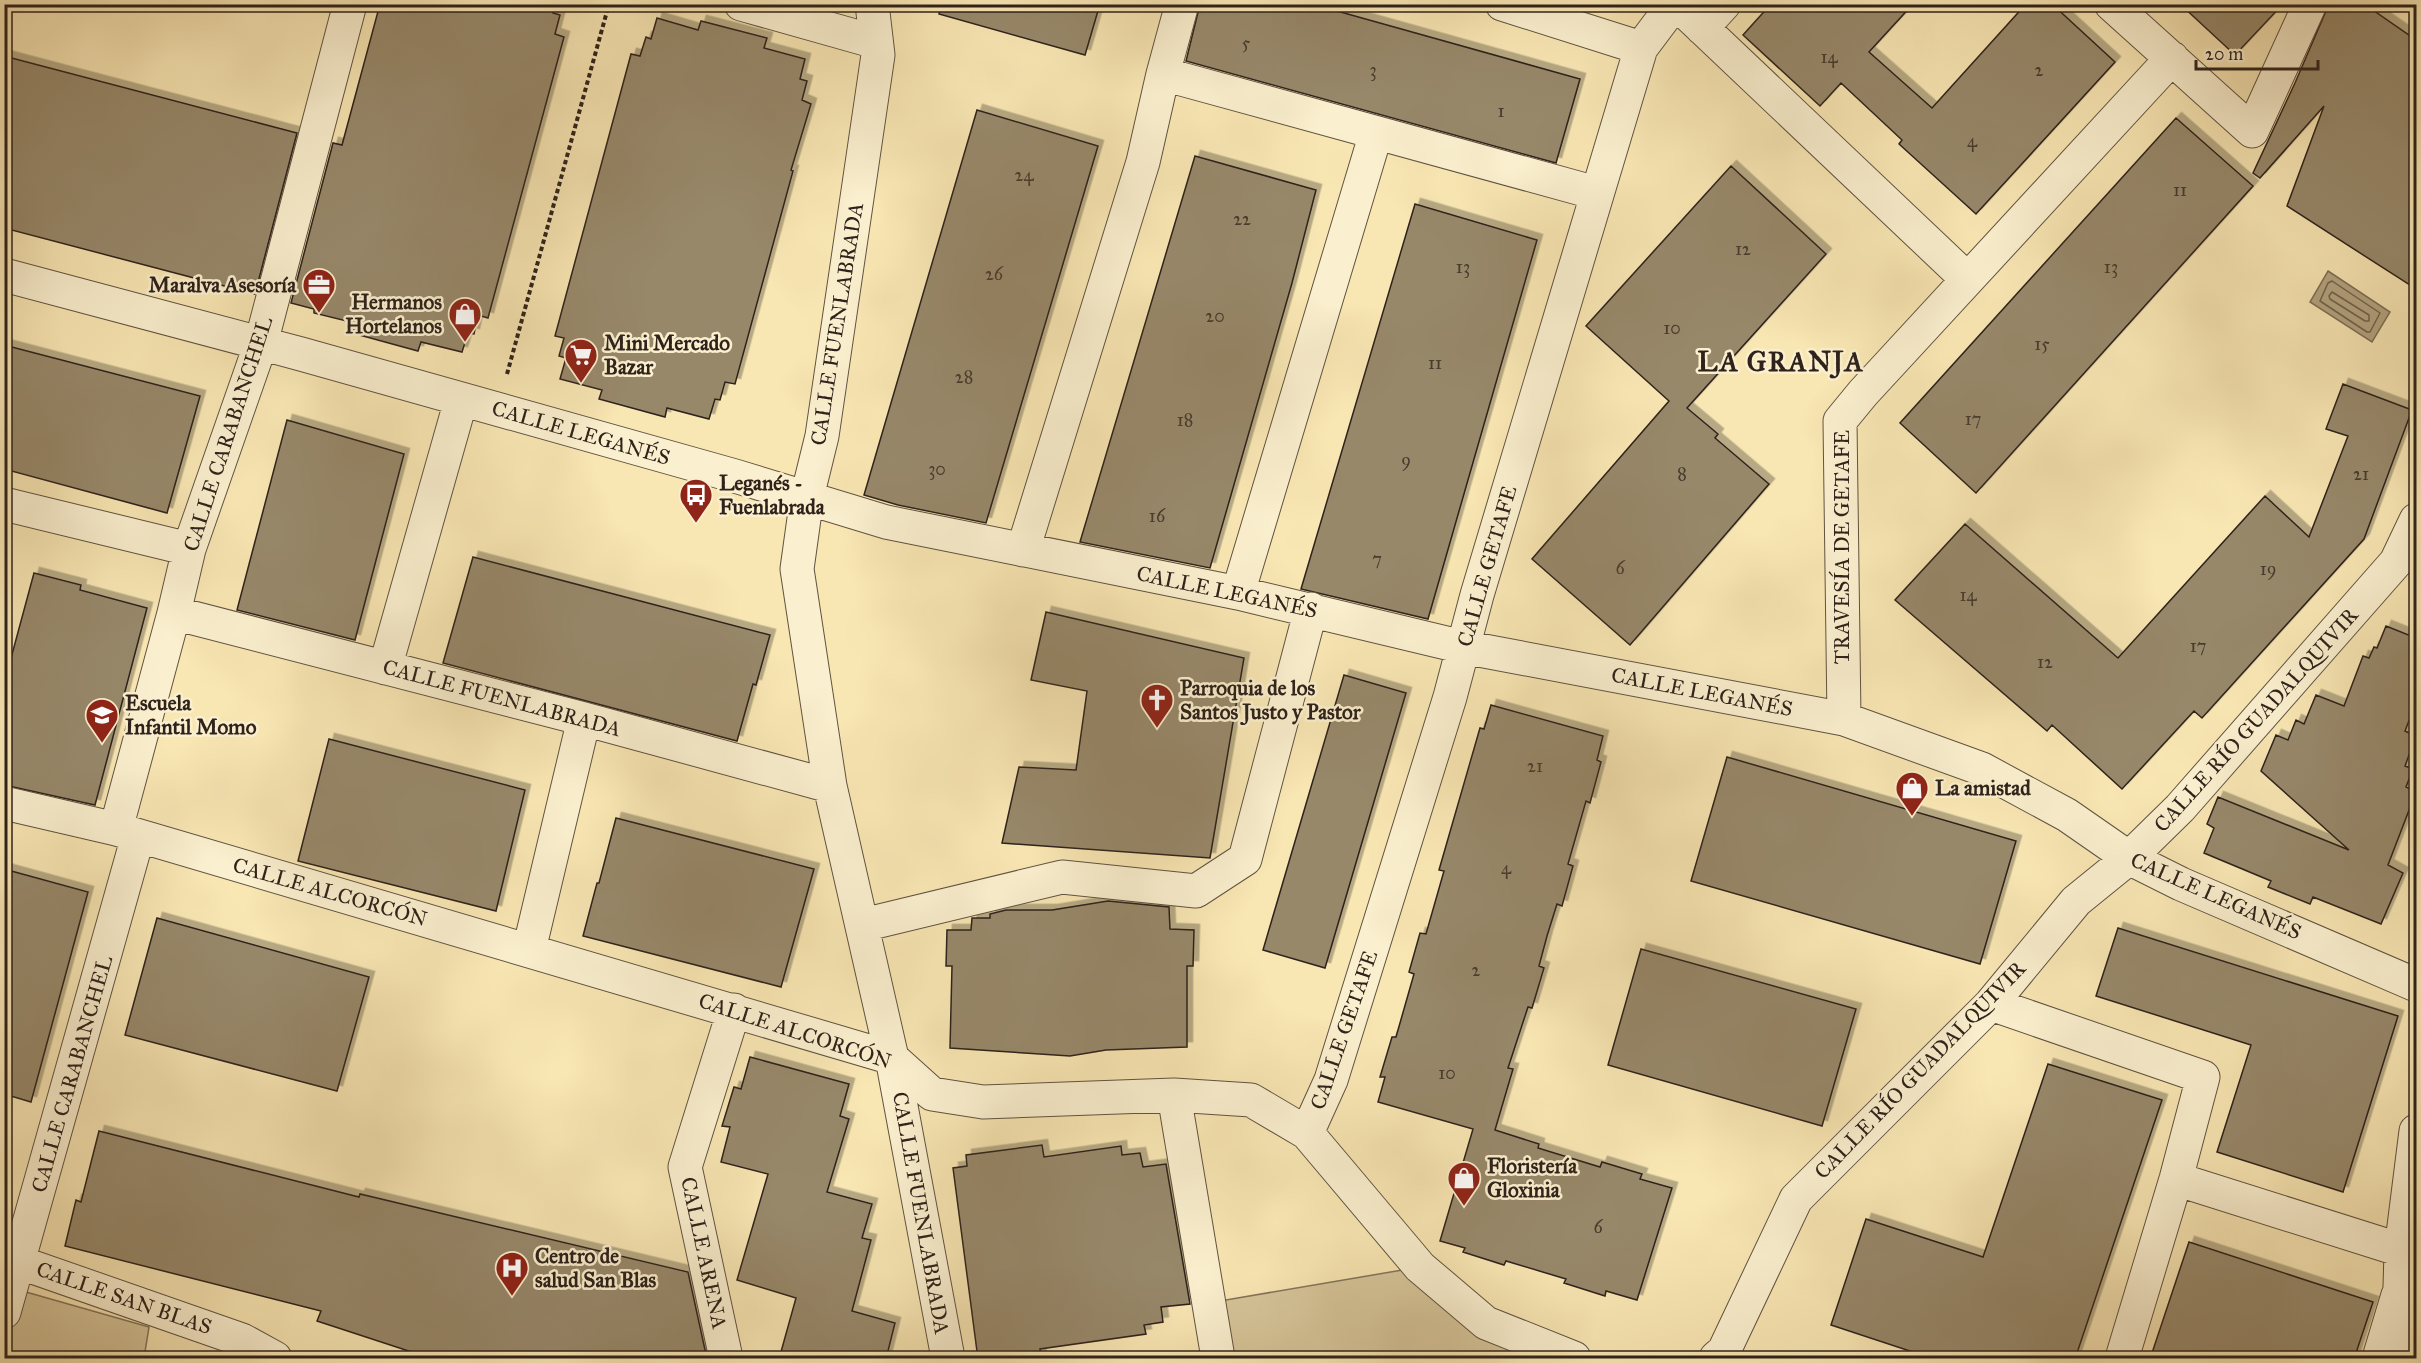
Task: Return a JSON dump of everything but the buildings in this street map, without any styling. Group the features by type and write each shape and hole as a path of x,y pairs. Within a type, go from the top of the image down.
{"street":[{"name":"CALLE CARABANCHEL","path":"4,1311 12,1259 127,833 189,549 261,343 350,4"},
{"path":"741,4 876,42"},
{"name":"CALLE FUENLABRADA","path":"872,4 878,55 822,436 807,497 798,569 830,786 892,1058 948,1359"},
{"path":"1023,550 1143,162 1182,4"},
{"path":"1502,4 1641,48"},
{"path":"1676,4 1967,279"},
{"name":"CALLE GETAFE","path":"1307,1133 1331,1080 1450,697 1596,193 1641,48 1676,4"},
{"path":"1702,28 1724,4"},
{"path":"2111,4 2252,131 2310,4"},
{"name":"TRAVESÍA DE GETAFE","path":"1844,719 1840,422 1863,393 2172,58"},
{"path":"1163,74 1596,193"},
{"path":"1238,592 1376,133"},
{"name":"CALLE LEGANÉS","path":"4,275 498,409 807,497 886,522 1238,592 1463,647 1844,719 1982,769 2067,815 2128,858 2181,884 2416,985"},
{"path":"385,668 461,400"},
{"path":"6,510 189,549"},
{"name":"CALLE RÍO GUADALQUIVIR","path":"1729,1356 1796,1199 1991,1004 2076,901 2128,858 2180,807 2406,566 2416,520"},
{"path":"863,925 1062,877 1196,891 1245,859 1311,609"},
{"name":"CALLE FUENLABRADA","path":"174,613 584,719 830,786"},
{"path":"529,950 584,719"},
{"name":"CALLE ALCORCÓN","path":"4,803 127,833 892,1058 932,1094 983,1102 1174,1095 1251,1100 1307,1133 1420,1267 1486,1323 1574,1359"},
{"path":"1991,1004 2203,1077 2176,1179 2122,1359"},
{"name":"CALLE ARENA","path":"726,1359 685,1167 734,1010"},
{"path":"1174,1095 1218,1359"},
{"path":"2412,1359 2400,1288 2401,1250 2416,1131"},
{"path":"2176,1179 2401,1250"},
{"name":"CALLE SAN BLAS","path":"12,1259 240,1349 275,1359"},
{"path":"2379,1359 2400,1288"}],"path":[{"path":"498,409 609,4"}],"shaded area":[{"path":"1420,1267 1574,1358 1218,1358 1208,1303"},
{"path":"12,1288 149,1327 144,1358 5,1358 5,1317"}],"water":[{"path":"2328,271 2390,312 2372,342 2310,302"}],"place":[{"name":"Maralva Asesoría","path":"319,314"},
{"name":"Hermanos Hortelanos","path":"465,343"},
{"name":"Mini Mercado Bazar","path":"581,384"},
{"name":"Leganés - Fuenlabrada","path":"696,524"},
{"name":"Parroquia de los Santos Justo y Pastor","path":"1157,729"},
{"name":"Escuela Infantil Momo","path":"102,744"},
{"name":"La amistad","path":"1912,817"},
{"name":"Floristería Gloxinia","path":"1464,1207"},
{"name":"Centro de salud San Blas","path":"512,1297"}],"district":[{"name":"LA GRANJA","path":"1781,362"}]}
